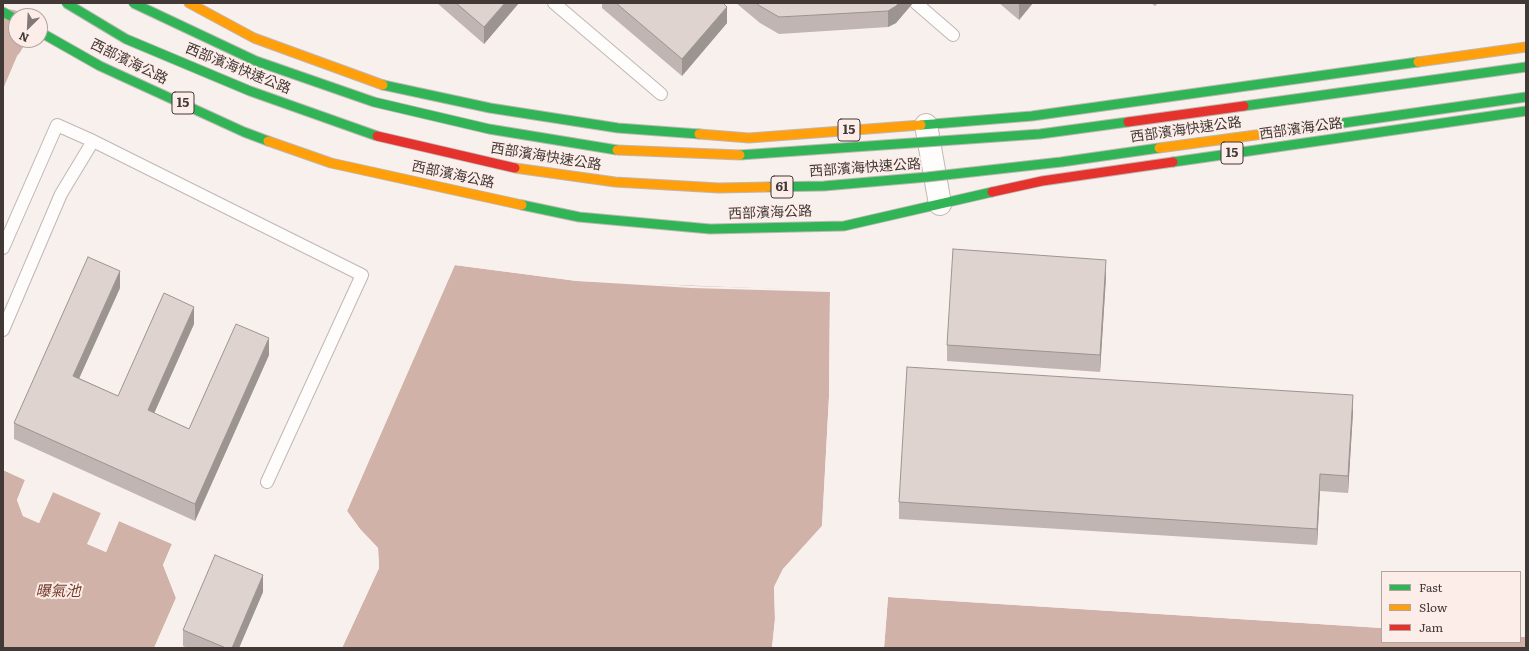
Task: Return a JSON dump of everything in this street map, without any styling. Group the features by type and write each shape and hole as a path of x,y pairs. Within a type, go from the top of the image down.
{"main road":[{"name":"西部濱海快速公路","path":"66,3 126,39 250,90 381,137 514,168 616,182 720,188 824,186 927,177 1061,162 1526,98"},
{"name":"西部濱海快速公路","path":"133,3 256,61 374,102 489,129 623,151 746,155 1040,134 1526,67"},
{"name":"15","path":"189,3 254,38 381,85 490,108 618,128 749,138 1032,116 1526,47"},
{"name":"西部濱海公路","path":"48,37 100,66 244,132 331,163 579,217 710,229 844,226 1042,181 1526,111"}],"street":[{"path":"926,124 940,204"}],"lane":[{"path":"554,3 661,94"},
{"path":"916,3 953,35"},
{"path":"3,248 57,125 94,141 362,275 267,482"},
{"path":"3,330 62,194 94,141"}],"water":[{"path":"3,46 17,56 3,89"},
{"path":"454,265 577,281 830,291 829,397 822,526 783,569 774,587 775,619 772,648 342,648 379,568 378,548 360,529 347,511"},
{"name":"曝氣池","path":"3,470 25,480 17,500 23,516 39,523 53,492 101,513 88,544 106,552 119,521 172,544 163,565 176,598 154,648 3,648"},
{"path":"888,597 1381,628 1381,643 1521,643 1521,637 1526,637 1525,648 884,648"}],"pier":[{"path":"453,263 578,279 692,286 832,290 831,397 824,527 785,570 776,587 777,619 774,648 772,648 775,619 774,587 783,569 822,526 829,397 830,292 692,288 577,281 455,265 347,511 360,529 378,548 379,568 342,648 340,648 377,568 376,549 358,530 345,511"},
{"path":"3,468 27,479 19,500 24,514 38,520 53,490 102,512 103,514 90,543 104,549 117,520 119,519 174,543 165,565 178,599 157,648 154,648 176,598 163,565 172,544 119,521 106,552 87,544 101,513 53,492 39,523 23,516 17,500 25,480 3,470"},
{"path":"888,595 1381,626 1381,628 888,597 884,648 882,648 886,597"}],"building":[{"path":"456,3 505,3 484,27"},
{"path":"616,3 723,3 727,7 682,59"},
{"path":"756,3 899,3 888,11 779,17"},
{"path":"953,249 1106,260 1100,355 947,345"},
{"path":"88,257 120,271 73,376 118,396 164,293 194,307 148,410 189,429 236,324 269,338 195,504 14,423"},
{"path":"907,367 1353,395 1348,476 1320,474 1317,529 899,502"},
{"path":"215,555 263,575 232,648 226,648 183,630"}],"waterway":[{"path":"3,41 8,32"}],"traffic: fast":[{"path":"66,3 126,39 250,91 377,136"},
{"path":"133,3 256,61 374,102 489,129 617,150"},
{"path":"3,12 8,15"},
{"path":"48,37 100,66 244,132 268,141"},
{"path":"921,125 1032,116 1418,62"},
{"path":"1244,106 1526,67"},
{"path":"383,85 490,108 618,128 699,134"},
{"path":"1315,127 1526,97"},
{"path":"1173,162 1526,111"},
{"path":"740,155 1040,134 1128,122"},
{"path":"768,187 824,186 927,177 1061,162 1159,148"},
{"path":"522,205 579,217 710,229 844,226 992,192"}],"traffic: slow":[{"path":"189,3 254,38 383,85"},
{"path":"1418,62 1526,47"},
{"path":"699,134 749,138 921,125"},
{"path":"1159,148 1315,127"},
{"path":"268,141 331,163 522,205"},
{"path":"617,150 740,155"},
{"path":"515,168 615,182 719,188 768,187"}],"traffic: jam":[{"path":"1128,122 1244,106"},
{"path":"377,136 515,168"},
{"path":"992,192 1042,181 1173,162"}]}
